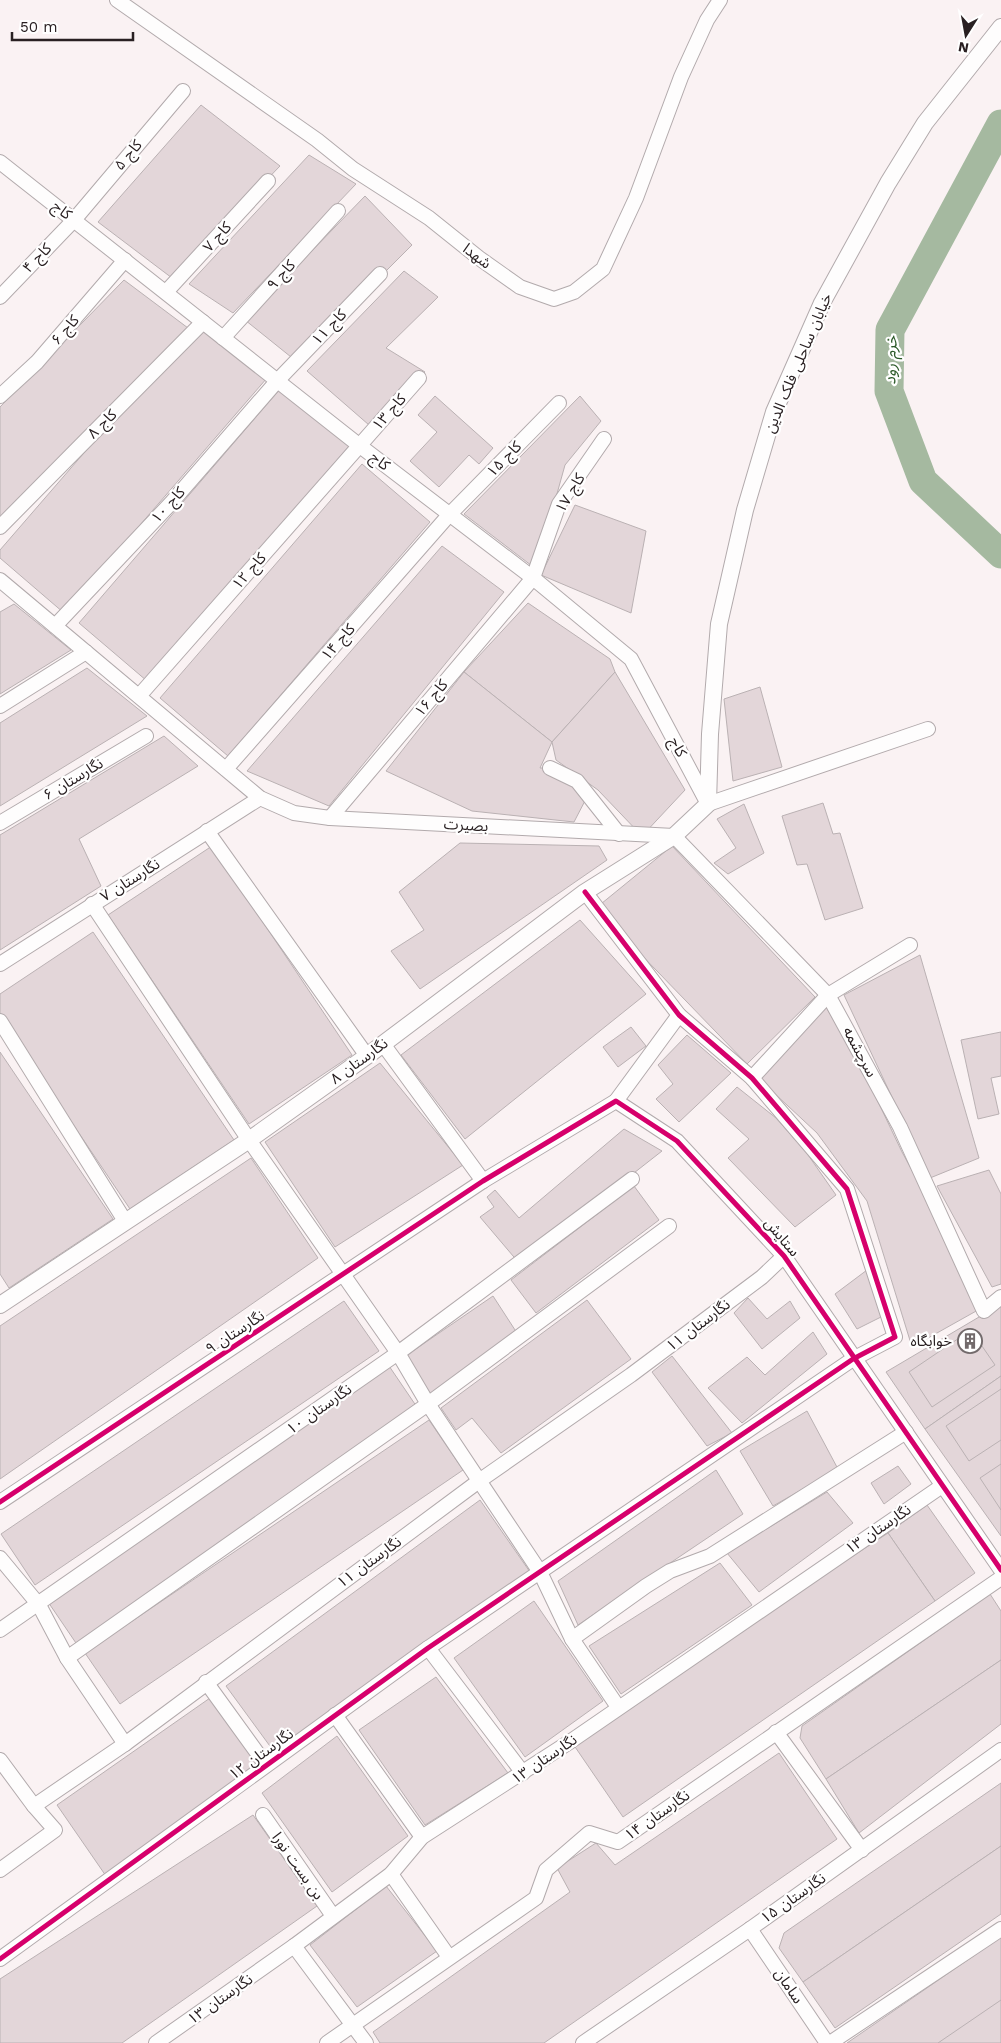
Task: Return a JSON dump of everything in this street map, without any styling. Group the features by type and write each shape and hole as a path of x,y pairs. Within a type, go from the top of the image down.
{"street":[{"name":"شهدا","path":"118,0 317,140 353,169 429,218 520,286 554,299 574,292 603,269 636,198 681,77 707,20 720,0"},
{"name":"خیابان ساحلی فلک الدین","path":"708,804 710,734 719,624 745,510 774,412 822,303 888,183 925,123 1001,28"},
{"name":"کاج ۵","path":"74,220 183,91"},
{"name":"کاج","path":"0,162 360,446 533,578 632,659 708,804"},
{"name":"کاج ۷","path":"166,292 268,181"},
{"name":"کاج ۹","path":"223,338 338,211"},
{"name":"کاج ۴","path":"0,297 74,220"},
{"name":"کاج ۶","path":"0,396 37,362 125,260"},
{"name":"کاج ۱۱","path":"278,380 380,274"},
{"name":"کاج ۸","path":"0,527 203,322"},
{"name":"کاج ۱۳","path":"360,446 419,378"},
{"name":"کاج ۱۰","path":"55,626 171,503 278,380"},
{"name":"کاج ۱۵","path":"449,515 558,403"},
{"name":"کاج ۱۷","path":"533,578 559,504 604,439"},
{"name":"کاج ۱۲","path":"139,696 360,446"},
{"name":"کاج ۱۴","path":"226,769 449,515"},
{"name":"کاج ۱۶","path":"330,818 533,578"},
{"name":"بصیرت","path":"0,580 6,594 55,626 260,798 294,813 330,818 674,836"},
{"path":"0,706 86,652"},
{"path":"708,804 928,729"},
{"name":"نگارستان ۶","path":"0,823 146,736"},
{"path":"550,768 577,781 619,834"},
{"name":"نگارستان ۷","path":"0,964 260,798"},
{"name":"نگارستان ۸","path":"2,1300 249,1140 367,1056 585,892 674,836 708,804"},
{"path":"207,831 367,1056"},
{"name":"سرچشمه","path":"674,836 828,995 900,1127 984,1311 1001,1297"},
{"path":"585,892 679,1015 752,1078 828,995 910,945"},
{"path":"92,904 249,1140 398,1353 428,1404 540,1572 572,1639 618,1707"},
{"path":"383,1044 483,1181 616,1101 679,1015"},
{"path":"0,1021 125,1220"},
{"name":"نگارستان ۱۲","path":"0,1959 428,1648 854,1359 895,1337 847,1189 752,1078"},
{"name":"ستایش","path":"616,1101 678,1141 784,1256 1001,1570"},
{"name":"نگارستان ۱۰","path":"0,1630 39,1605 398,1353 632,1179"},
{"name":"نگارستان ۹","path":"0,1502 343,1276 483,1181"},
{"path":"67,1658 428,1404 669,1226"},
{"name":"نگارستان ۱۱","path":"34,1806 125,1744 479,1481 631,1376 762,1278 784,1256"},
{"path":"572,1639 670,1571 710,1556 906,1432"},
{"name":"نگارستان ۱۳","path":"156,2043 294,1946 391,1874 422,1837 524,1773 942,1486"},
{"path":"0,1558 39,1605 67,1658 125,1744"},
{"name":"نگارستان ۱۴","path":"327,2043 536,1898 546,1870 589,1833 618,1842 1001,1578"},
{"path":"428,1648 524,1773"},
{"path":"206,1682 266,1766"},
{"path":"335,1715 422,1837"},
{"path":"776,1732 862,1850"},
{"name":"نگارستان ۱۵","path":"583,2043 750,1929 1001,1750"},
{"path":"0,1760 34,1806 55,1830 0,1870"},
{"name":"بن بست نورا","path":"263,1816 333,1916"},
{"path":"391,1874 449,1957"},
{"name":"سامان","path":"750,1929 828,2043"},
{"path":"828,2043 1001,1929"},
{"path":"294,1946 366,2043"}],"building":[{"path":"201,105 280,166 172,278 98,222"},
{"path":"309,155 356,184 233,313 189,284"},
{"path":"365,196 412,245 296,361 245,320"},
{"path":"404,271 438,297 386,348 425,372 369,425 307,371"},
{"path":"124,280 188,328 0,520 0,407"},
{"path":"199,320 267,378 64,613 0,558 0,550"},
{"path":"281,388 349,446 147,681 79,623"},
{"path":"435,396 493,448 479,464 469,455 439,487 410,461 437,432 418,415"},
{"path":"580,396 601,421 565,465 536,569 464,514"},
{"path":"362,464 430,522 228,756 160,698"},
{"path":"575,505 646,531 631,613 541,575"},
{"path":"442,546 504,592 329,806 247,771"},
{"path":"528,603 610,659 615,672 552,742 464,672"},
{"path":"14,604 71,650 0,694 0,612"},
{"path":"87,668 147,716 0,806 0,723"},
{"path":"464,672 552,742 540,768 550,768 588,795 574,822 472,811 386,771"},
{"path":"615,672 685,790 642,836 598,790 556,760 552,742"},
{"path":"760,687 782,767 733,781 724,699"},
{"path":"164,736 198,766 79,839 101,886 0,950 0,835"},
{"path":"823,803 833,834 840,833 863,908 825,920 807,864 797,865 782,816"},
{"path":"744,804 764,853 728,874 714,863 736,848 717,819"},
{"path":"460,843 599,846 607,860 420,989 391,951 424,930 399,892"},
{"path":"212,846 352,1055 249,1124 108,915"},
{"path":"672,846 815,997 747,1064 596,908"},
{"path":"580,920 646,994 465,1139 401,1055"},
{"path":"93,932 234,1140 130,1209 0,1016 0,994"},
{"path":"920,955 979,1158 930,1178 844,995"},
{"path":"826,1007 860,1064 902,1152 933,1209 978,1310 912,1347 867,1201 817,1133 759,1079"},
{"path":"631,1027 646,1046 618,1067 603,1047"},
{"path":"1001,1032 1001,1076 991,1078 999,1114 978,1119 961,1040"},
{"path":"687,1035 731,1073 679,1122 656,1099 673,1084 658,1065"},
{"path":"0,1052 113,1219 9,1288 0,1274"},
{"path":"380,1063 463,1165 335,1247 265,1142"},
{"path":"737,1087 776,1118 806,1152 836,1195 795,1227 728,1158 749,1139 716,1109"},
{"path":"624,1129 662,1151 519,1263 480,1217 494,1207 487,1197 495,1190 519,1218"},
{"path":"251,1158 318,1258 0,1479 0,1326"},
{"path":"989,1170 1001,1194 1001,1284 992,1287 937,1186"},
{"path":"634,1186 659,1220 536,1313 511,1280"},
{"path":"867,1270 883,1316 857,1329 835,1294"},
{"path":"493,1296 517,1333 430,1395 407,1355"},
{"path":"748,1298 767,1319 790,1301 800,1318 762,1349 734,1313"},
{"path":"587,1300 631,1359 501,1453 472,1418 456,1430 441,1408"},
{"path":"344,1301 379,1351 35,1585 1,1534"},
{"name":"خوابگاه","path":"1001,1304 1001,1376 925,1429 886,1372"},
{"path":"971,1330 995,1365 932,1407 909,1372"},
{"path":"813,1332 827,1354 742,1423 708,1388 747,1357 765,1375"},
{"path":"672,1356 732,1433 707,1446 652,1372"},
{"path":"387,1363 421,1413 78,1646 44,1596"},
{"path":"1001,1376 1001,1536 925,1429"},
{"path":"1001,1389 1001,1440 969,1461 946,1426"},
{"path":"807,1411 838,1469 773,1506 740,1451"},
{"path":"429,1420 463,1470 120,1704 85,1653"},
{"path":"1001,1464 1001,1510 980,1478"},
{"path":"898,1466 911,1484 884,1504 871,1483"},
{"path":"716,1470 743,1514 578,1625 558,1581"},
{"path":"827,1492 853,1523 759,1592 727,1553"},
{"path":"480,1500 530,1572 275,1753 226,1686"},
{"path":"927,1505 975,1573 935,1601 888,1533"},
{"path":"888,1533 935,1601 623,1817 571,1741"},
{"path":"720,1563 752,1605 621,1694 589,1646"},
{"path":"990,1594 1001,1611 1001,1660 826,1779 800,1738 802,1726"},
{"path":"534,1601 603,1701 525,1757 454,1658"},
{"path":"1001,1660 1001,1724 859,1833 826,1779"},
{"path":"436,1677 508,1773 425,1825 359,1730"},
{"path":"210,1698 258,1765 106,1876 57,1805"},
{"path":"337,1736 408,1836 332,1892 262,1793"},
{"path":"779,1753 837,1839 544,2043 380,2043 373,2032 570,1892 557,1868 596,1843 615,1865"},
{"path":"1001,1783 1001,1846 803,1982 779,1948 784,1933"},
{"path":"253,1815 317,1906 122,2043 0,2043 0,1979"},
{"path":"1001,1846 1001,1914 835,2028 803,1982"},
{"path":"386,1886 437,1951 357,2007 310,1945"},
{"path":"1001,1937 1001,2005 946,2043 847,2043"},
{"path":"1001,2000 1001,2043 938,2043"}],"waterway":[{"name":"خرم رود","path":"1001,124 890,330 889,391 923,481 1001,554"}],"cycle path":[{"path":"0,1959 428,1648 853,1359 895,1337 847,1189 752,1078 679,1015 585,892"},
{"path":"0,1502 483,1181 616,1101 677,1141 784,1256 1001,1570"}],"place":[{"name":"خوابگاه","path":"970,1341"}]}
